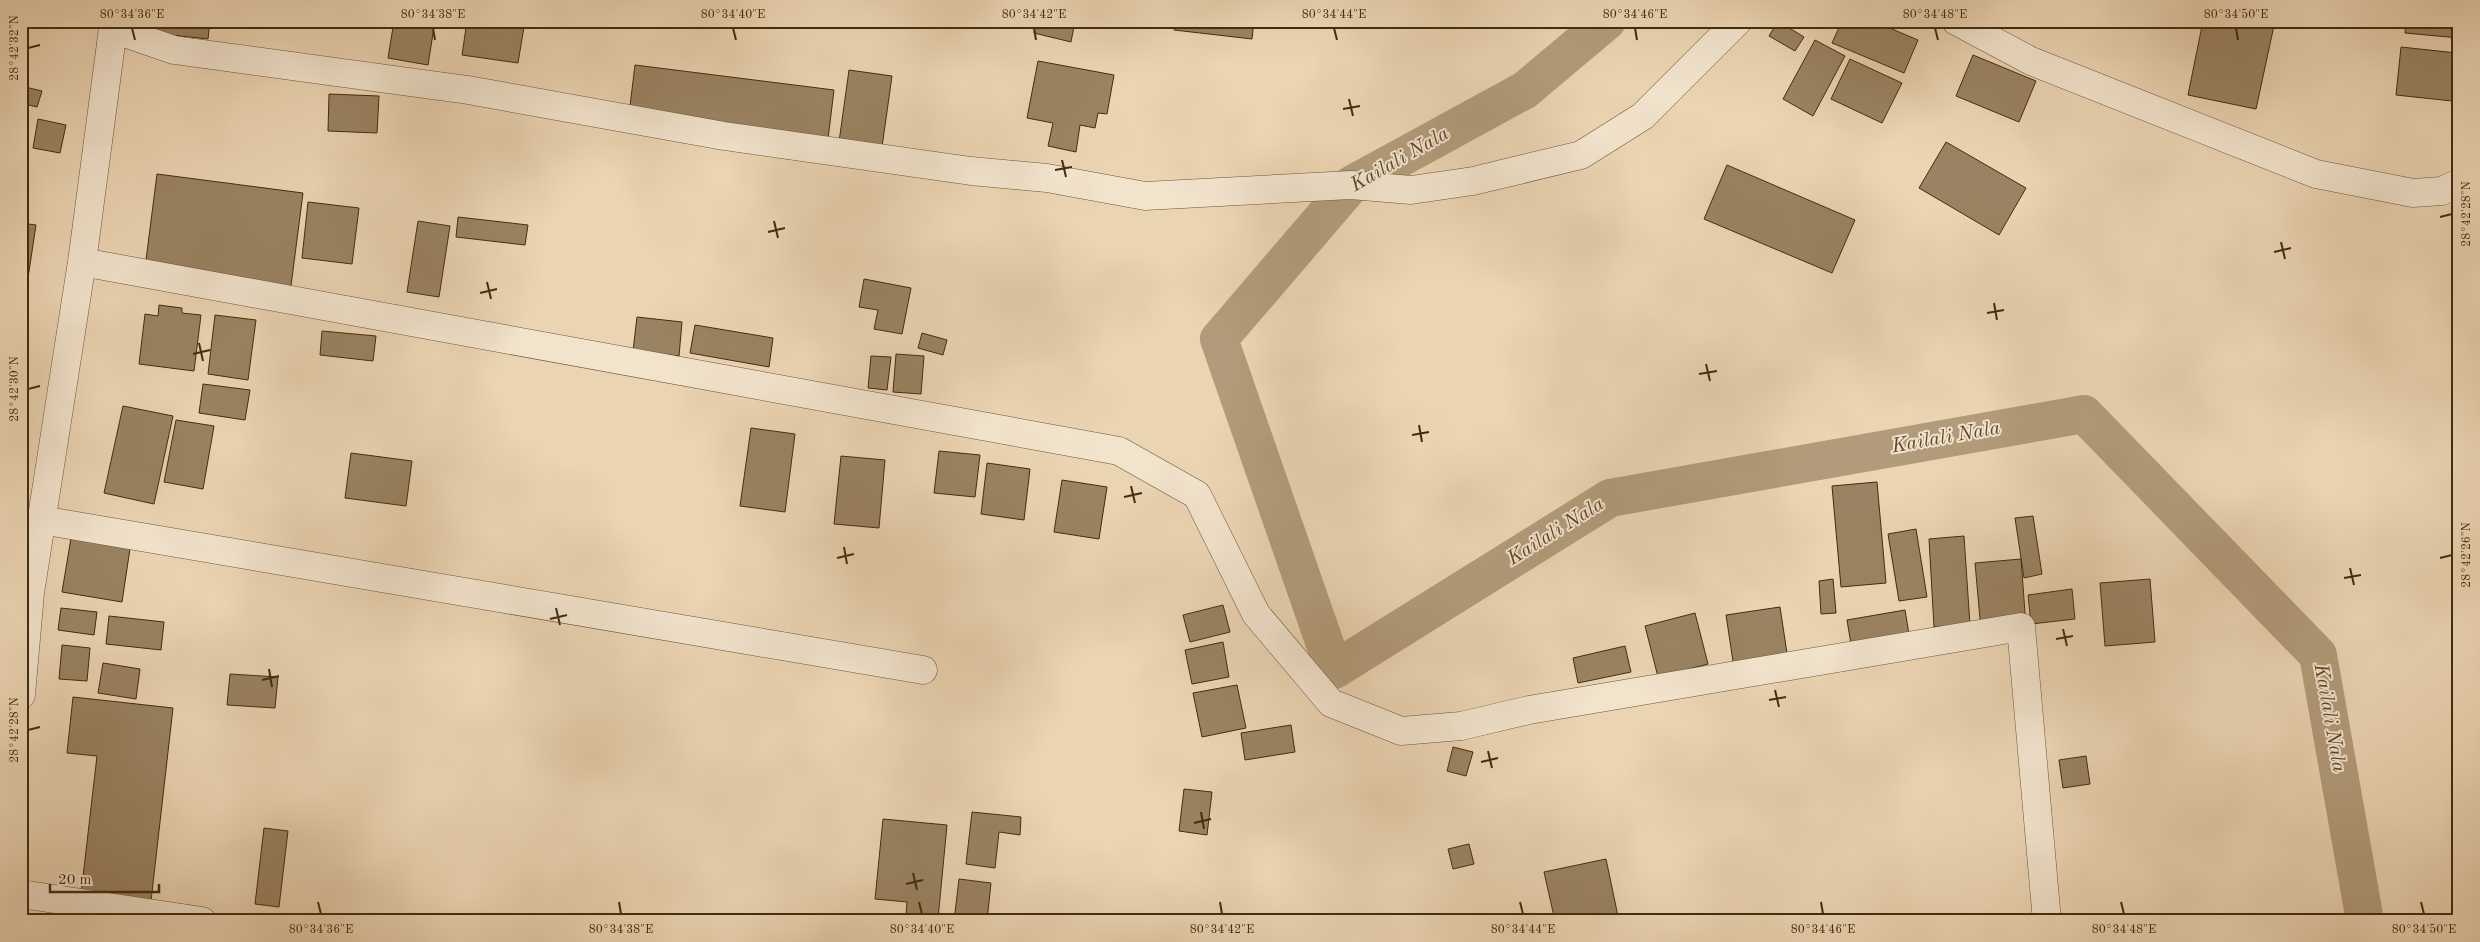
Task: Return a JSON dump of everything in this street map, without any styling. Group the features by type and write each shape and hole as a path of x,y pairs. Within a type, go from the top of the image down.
{"street":[{"path":"21,695 26,589 42,520 82,262 114,25 174,50 468,90 724,136 971,171 1047,178 1145,196 1352,185 1411,190 1473,181 1581,154 1644,116 1738,21"},
{"path":"1956,21 2031,61 2316,174 2413,193 2442,191 2459,183"},
{"path":"82,262 1119,451 1197,495 1256,614 1331,703 1401,732 1460,726 1529,710 2021,627 2047,921"},
{"path":"42,520 923,670"},
{"path":"21,894 202,921"}],"building":[{"path":"154,21 210,21 208,39 153,33"},
{"path":"394,21 435,21 428,65 388,58"},
{"path":"467,21 525,21 518,63 462,55"},
{"path":"1036,21 1075,21 1071,42 1034,33"},
{"path":"1175,21 1254,21 1252,39 1174,30"},
{"path":"1778,21 1804,37 1795,51 1769,36"},
{"path":"1842,21 1873,21 1918,40 1904,73 1832,43"},
{"path":"2203,21 2275,21 2256,109 2188,95"},
{"path":"2406,21 2459,21 2459,38 2405,33"},
{"path":"1815,40 1845,56 1813,116 1783,99"},
{"path":"2401,47 2457,53 2452,101 2396,95"},
{"path":"1973,55 2036,81 2019,122 1956,96"},
{"path":"1850,59 1902,83 1882,123 1831,99"},
{"path":"1038,61 1114,75 1107,114 1098,113 1095,128 1080,125 1076,152 1048,146 1053,123 1027,118"},
{"path":"635,65 834,90 828,139 629,114"},
{"path":"849,70 892,76 882,147 839,142"},
{"path":"21,86 42,91 37,107 21,103"},
{"path":"329,94 379,96 377,133 328,131"},
{"path":"38,119 66,125 60,153 33,148"},
{"path":"1946,142 2026,188 1999,235 1919,188"},
{"path":"1727,165 1855,220 1832,273 1704,219"},
{"path":"157,174 303,193 291,286 145,268"},
{"path":"308,202 359,208 352,264 302,258"},
{"path":"458,217 528,225 525,245 456,237"},
{"path":"418,221 450,226 439,297 407,292"},
{"path":"21,223 36,225 26,291 21,290"},
{"path":"864,279 911,288 902,334 874,329 878,310 859,307"},
{"path":"159,305 182,308 182,313 201,315 194,371 139,364 145,314 158,316"},
{"path":"215,315 256,320 248,380 208,374"},
{"path":"637,317 682,322 679,356 633,351"},
{"path":"695,325 773,338 769,367 690,353"},
{"path":"322,331 376,336 373,361 320,355"},
{"path":"922,333 947,340 943,355 918,348"},
{"path":"896,354 924,356 921,394 893,392"},
{"path":"871,356 891,357 887,390 868,388"},
{"path":"203,384 250,390 245,420 199,413"},
{"path":"123,406 173,416 154,504 104,493"},
{"path":"176,420 214,426 203,489 164,482"},
{"path":"751,428 795,434 785,512 740,506"},
{"path":"939,451 980,455 975,497 934,493"},
{"path":"351,453 412,461 406,506 345,498"},
{"path":"841,456 885,460 879,528 834,524"},
{"path":"987,463 1030,469 1024,520 981,514"},
{"path":"1062,480 1107,487 1099,539 1054,532"},
{"path":"1877,482 1886,583 1841,587 1832,486"},
{"path":"2033,516 2042,574 2024,578 2015,518"},
{"path":"1916,529 1927,597 1899,601 1888,534"},
{"path":"72,532 131,542 122,602 62,592"},
{"path":"1964,536 1970,625 1934,627 1929,539"},
{"path":"2021,559 2026,626 1981,630 1975,563"},
{"path":"1833,579 1836,613 1821,614 1819,581"},
{"path":"2150,579 2155,642 2105,646 2100,583"},
{"path":"2072,589 2075,619 2031,624 2028,595"},
{"path":"1223,605 1230,632 1190,642 1183,615"},
{"path":"1780,607 1788,660 1734,668 1726,615"},
{"path":"61,608 97,612 94,635 58,630"},
{"path":"1905,610 1910,640 1852,650 1847,620"},
{"path":"1695,613 1708,664 1658,677 1645,626"},
{"path":"109,616 164,622 161,650 106,644"},
{"path":"1223,642 1229,677 1192,684 1185,650"},
{"path":"62,645 90,648 87,681 59,679"},
{"path":"1625,646 1631,672 1578,683 1573,658"},
{"path":"103,663 140,669 136,699 98,693"},
{"path":"230,674 278,677 275,708 227,705"},
{"path":"1237,685 1246,728 1202,737 1193,693"},
{"path":"73,697 173,708 151,901 81,894 97,756 67,753"},
{"path":"1291,725 1295,752 1245,760 1241,733"},
{"path":"1453,747 1473,752 1466,776 1447,771"},
{"path":"2086,756 2090,784 2063,788 2059,760"},
{"path":"1184,789 1212,792 1207,835 1179,831"},
{"path":"972,812 1021,817 1020,835 999,832 995,868 966,864"},
{"path":"883,819 947,825 938,919 906,916 907,902 875,899"},
{"path":"264,828 288,831 279,907 255,904"},
{"path":"1469,844 1474,864 1453,869 1448,849"},
{"path":"1606,859 1619,921 1555,921 1544,872"},
{"path":"959,879 991,883 987,921 954,921"},
{"path":"1986,915 1987,921 1959,921"}],"waterway":[{"name":"Kailali Nala","path":"1607,21 1525,90 1351,185 1219,339 1334,670 1610,498 2084,414 2318,655 2365,921"}]}
